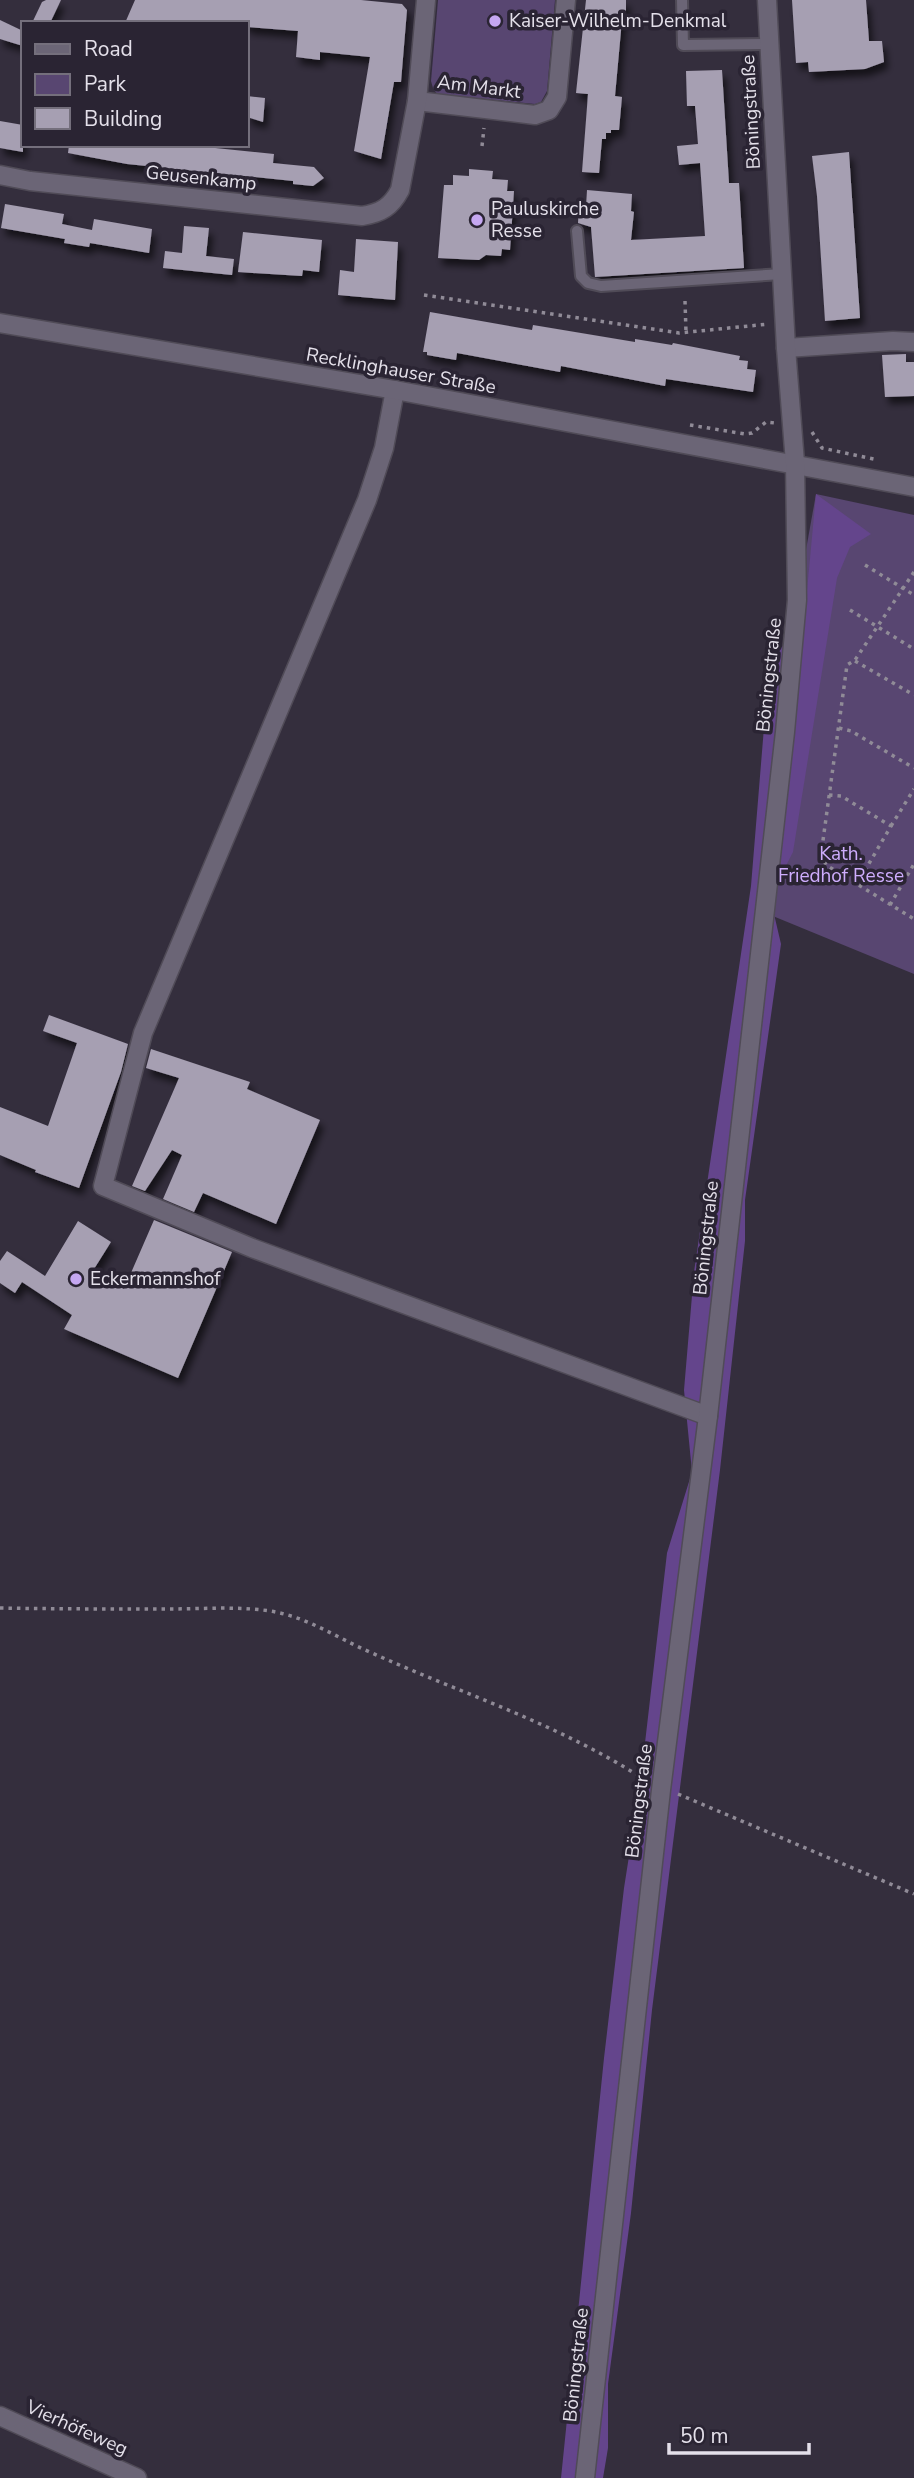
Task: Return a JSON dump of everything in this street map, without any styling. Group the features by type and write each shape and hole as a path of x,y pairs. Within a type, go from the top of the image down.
{"main road":[{"name":"Am Markt","path":"394,202 400,190 417,100 426,0"},
{"name":"Am Markt","path":"417,100 535,115 549,110 557,97 566,0"},
{"name":"Böningstraße","path":"585,2478 661,1790 708,1416 785,732 797,600 795,463 767,0"},
{"name":"Geusenkamp","path":"0,175 30,181 362,216 377,214 394,202"},
{"name":"Recklinghauser Straße","path":"0,323 395,390 914,487"},
{"path":"786,348 914,342"},
{"path":"395,390 384,448 367,500 143,1033 103,1186 252,1248 708,1416"},
{"name":"Vierhöfeweg","path":"0,2416 137,2478"}],"lane":[{"path":"682,0 684,45 768,44"},
{"path":"577,231 581,276 588,283 601,286 782,274"}],"path":[{"path":"482,146 484,132"},
{"path":"424,295 686,332 785,323"},
{"path":"685,301 686,332"},
{"path":"865,565 914,595"},
{"path":"914,572 855,660 848,665 821,855 826,865 914,919"},
{"path":"850,610 914,649"},
{"path":"855,660 913,693"},
{"path":"839,728 850,731 914,768"},
{"path":"857,884 914,789"},
{"path":"829,795 841,796 891,826"},
{"path":"890,905 914,864"},
{"path":"0,1608 215,1609 267,1611 294,1616 317,1624 371,1653 545,1727 621,1764 661,1790 684,1796 914,1894"}],"green space":[{"path":"438,0 555,0 547,91 541,102 535,104 437,94 431,81"},
{"name":"Kath. Friedhof Resse","path":"816,494 914,515 914,974 763,912 797,600"}],"shaded area":[{"path":"816,494 871,534 850,547 837,578 793,852 770,897 781,944 745,1200 745,1241 720,1470 608,2384 608,2448 603,2478 561,2478 604,2058 667,1553 692,1472 684,1390 694,1272 751,886 770,654 803,634"}],"building":[{"path":"61,0 51,21 33,21 42,2"},
{"path":"135,0 361,0 402,4 407,10 401,82 394,82 381,159 354,151 370,57 320,52 320,60 296,57 298,31 248,27 248,21 126,21"},
{"path":"586,0 626,0 626,20 622,20 615,96 622,97 619,130 611,130 611,133 606,133 606,139 602,139 599,173 582,172 588,94 576,93"},
{"path":"792,0 866,0 869,41 882,41 884,62 865,69 809,72 808,62 796,63"},
{"path":"0,20 21,30 21,45 0,39"},
{"path":"722,70 729,183 739,183 744,268 595,277 591,227 578,223 579,206 586,207 587,190 632,194 631,211 634,212 631,240 705,236 700,163 679,165 677,146 698,144 695,106 687,106 686,71"},
{"path":"248,96 265,98 263,122 248,117"},
{"path":"0,121 21,125 23,152 0,148"},
{"path":"69,147 206,147 274,154 273,163 314,167 324,178 313,186 293,184 293,181 127,164 68,153"},
{"path":"849,152 860,318 825,321 812,156"},
{"name":"Pauluskirche Resse","path":"469,169 493,171 492,179 508,180 507,191 514,191 510,250 502,249 501,256 486,255 479,260 438,258 444,185 453,185 453,175 469,176"},
{"path":"5,204 64,214 62,224 92,230 94,219 152,229 149,253 90,243 89,247 64,243 65,239 1,228"},
{"path":"184,226 209,228 206,256 234,259 232,275 163,268 165,251 182,253"},
{"path":"243,232 322,240 319,272 303,270 302,276 238,272"},
{"path":"356,239 398,242 395,300 338,295 340,270 354,272"},
{"path":"430,312 532,330 533,325 635,342 635,339 673,343 740,356 739,360 748,361 747,369 756,370 753,392 666,379 665,386 561,366 560,372 457,353 456,360 427,355 427,352 423,352"},
{"path":"906,354 906,362 914,362 914,396 885,397 882,355"},
{"path":"49,1015 128,1044 121,1072 79,1188 35,1172 36,1170 0,1155 0,1107 48,1126 77,1043 43,1031"},
{"path":"151,1049 250,1082 247,1089 320,1120 276,1224 203,1193 194,1212 163,1199 182,1155 172,1150 145,1191 132,1186 179,1078 146,1068"},
{"path":"154,1220 232,1252 178,1378 64,1329 72,1315 22,1282 15,1293 0,1283 0,1261 7,1251 45,1276 78,1221 111,1242 94,1269 124,1289"}],"place":[{"name":"Kaiser-Wilhelm-Denkmal","path":"495,21"},
{"name":"Pauluskirche Resse","path":"477,220"},
{"name":"Eckermannshof","path":"76,1279"}]}
